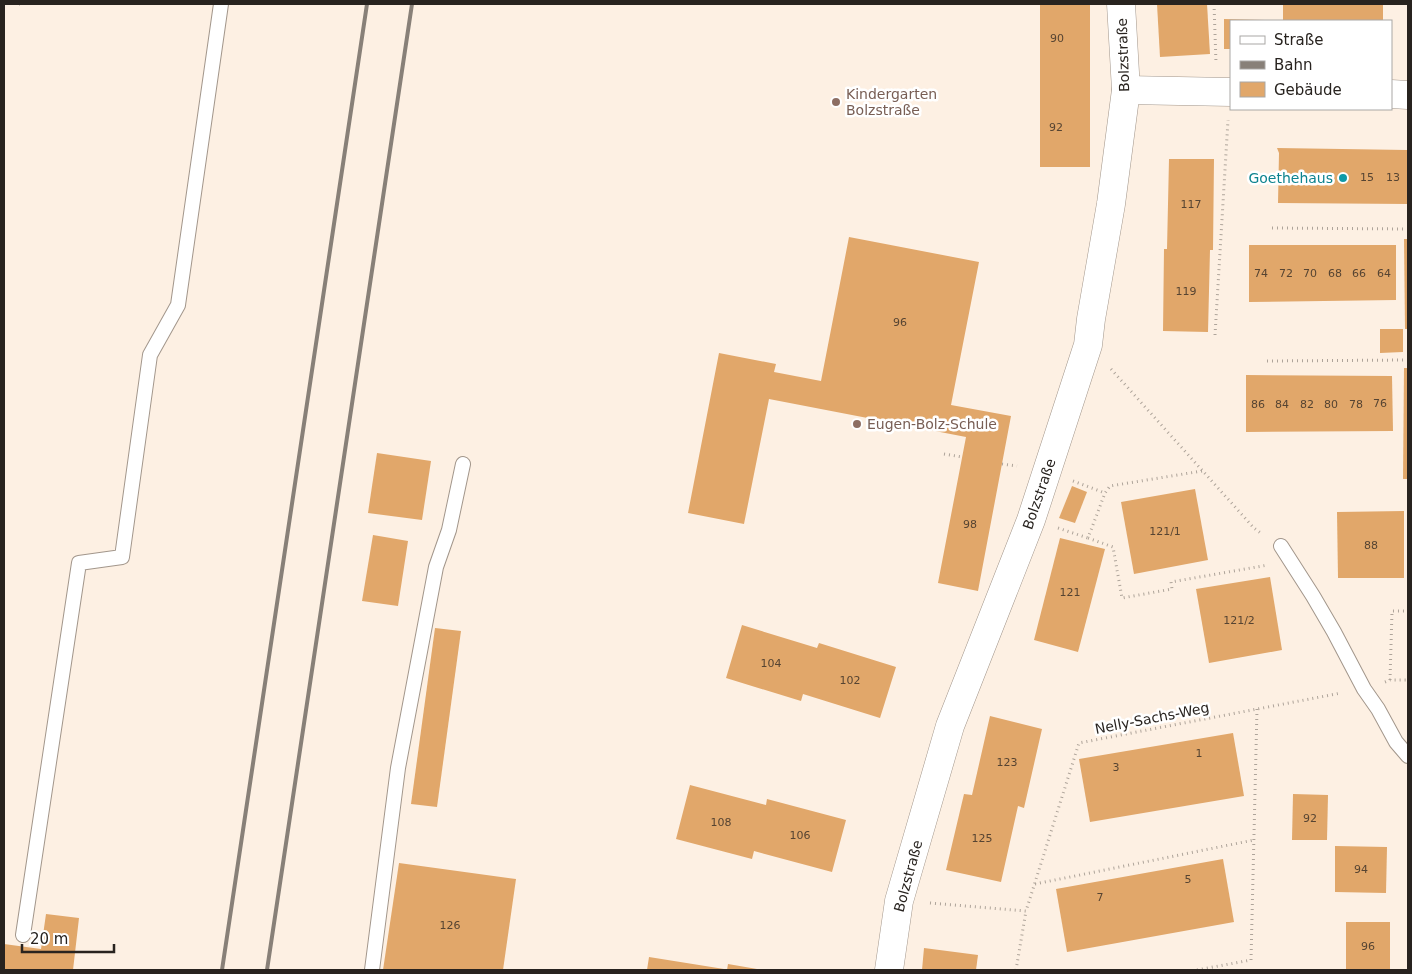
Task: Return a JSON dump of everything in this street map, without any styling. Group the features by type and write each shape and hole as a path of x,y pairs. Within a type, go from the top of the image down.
{"street":[{"name":"Bolzstraße","path":"889,970 900,901 950,726 1031,520 1088,345 1126,90 1121,4"},
{"path":"1126,90 1225,92"},
{"path":"1392,94 1408,94"}],"lane":[{"path":"23,935 79,563 122,557 150,355 178,305 221,4"},
{"path":"372,970 398,768 436,566 449,530 463,464"},
{"path":"1281,546 1314,596 1364,689 1378,709 1396,742 1408,756"}],"path":[{"path":"1214,4 1216,44 1225,92 1228,140 1215,335"},
{"path":"1272,228 1408,229"},
{"path":"1088,345 1254,528"},
{"path":"1267,360 1408,360"},
{"path":"944,454 962,457"},
{"path":"1202,471 1110,486 1105,493 1088,538 1113,547 1122,598 1172,589 1171,582 1266,566"},
{"path":"1390,680 1392,611 1408,611"},
{"name":"Nelly-Sachs-Weg","path":"1016,970 1026,911 1080,743 1364,689"},
{"path":"1197,970 1252,960 1256,709"},
{"path":"1035,884 1254,840"},
{"path":"900,901 1026,911"}],"building":[{"path":"1040,4 1090,4 1090,167 1040,167"},
{"path":"1157,4 1207,4 1210,54 1160,57"},
{"path":"1283,4 1383,4 1383,20 1283,20"},
{"path":"1224,19 1265,20 1230,20 1230,49 1224,49"},
{"name":"Goethehaus","path":"1277,148 1407,150 1408,204 1278,203 1279,153"},
{"path":"1169,159 1214,159 1213,250 1210,250 1208,332 1163,331 1164,249 1167,249"},
{"path":"849,237 979,262 951,405 1011,416 978,591 938,583 966,437 769,399 744,524 688,513 719,353 776,364 774,372 821,381"},
{"path":"1404,239 1408,239 1408,329 1405,329"},
{"path":"1249,245 1396,245 1396,300 1249,302"},
{"path":"1380,329 1403,329 1403,352 1380,353"},
{"path":"1404,368 1408,368 1408,479 1403,479"},
{"path":"1246,375 1392,376 1393,431 1246,432"},
{"path":"377,453 431,461 422,520 368,513"},
{"path":"1072,486 1087,492 1075,523 1059,518"},
{"path":"1195,489 1208,560 1134,574 1121,502"},
{"path":"1404,511 1404,578 1338,578 1337,512"},
{"path":"373,535 408,541 398,606 362,601"},
{"path":"1060,538 1105,549 1078,652 1034,640"},
{"path":"1270,577 1282,650 1209,663 1196,589"},
{"path":"742,625 817,648 819,643 896,667 880,718 803,694 801,701 726,678"},
{"path":"435,628 461,631 437,807 411,804"},
{"path":"990,716 1042,729 1024,808 1018,806 1001,882 946,870 964,794 972,795"},
{"path":"1233,733 1244,796 1090,822 1079,759"},
{"path":"690,785 766,805 767,799 846,820 832,872 754,851 752,859 676,839"},
{"path":"1293,794 1328,795 1327,840 1292,840"},
{"path":"1335,846 1387,847 1386,893 1335,892"},
{"path":"1223,859 1234,922 1067,952 1056,889"},
{"path":"399,863 516,879 503,970 383,970"},
{"path":"46,914 79,918 73,970 4,970 4,944 41,949"},
{"path":"1346,922 1390,922 1390,970 1346,970"},
{"path":"924,948 978,955 976,970 922,970"},
{"path":"649,957 724,969 724,970 647,970"},
{"path":"728,964 757,969 757,970 727,970"}],"railway":[{"path":"222,970 367,4"},
{"path":"267,970 412,4"}],"place":[{"name":"Kindergarten Bolzstraße","path":"836,102"},
{"name":"Goethehaus","path":"1343,178"},
{"name":"Eugen-Bolz-Schule","path":"857,424"}]}
